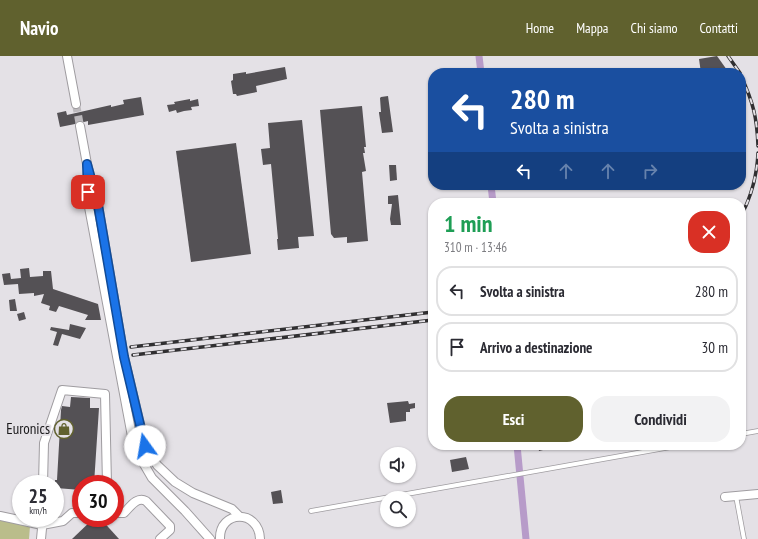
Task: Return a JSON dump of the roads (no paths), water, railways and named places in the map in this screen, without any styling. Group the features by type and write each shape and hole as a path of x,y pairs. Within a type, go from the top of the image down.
{"street":[{"path":"67,56 76,104"},
{"path":"80,126 87,164 98,205 124,357 145,446 157,465 175,482 193,493 232,509 239,516"},
{"path":"87,164 89,206 134,447 152,478 210,539"},
{"path":"43,475 44,443 62,390 105,394 107,475"},
{"path":"725,497 758,494"},
{"path":"124,513 138,500 142,499 146,501 170,526 170,530 160,539"},
{"path":"64,520 72,512"},
{"path":"0,516 12,517"},
{"path":"220,539 223,524 230,518 239,516 248,518 256,524 260,532 260,539"},
{"path":"41,539 42,527"}],"lane":[{"path":"746,433 758,431"},
{"path":"311,511 654,450"},
{"path":"736,496 744,539"}],"waterway":[{"path":"479,56 480,68"},
{"path":"492,190 492,198"},
{"path":"517,450 526,539"}],"tunnel":[{"path":"76,104 80,126"}],"railway":[{"path":"728,56 736,68"},
{"path":"746,87 754,110 757,126 758,146"},
{"path":"746,205 753,186 758,153"},
{"path":"131,347 428,313"},
{"path":"133,355 428,321"}],"place":[{"name":"Euronics","path":"64,429"}]}
